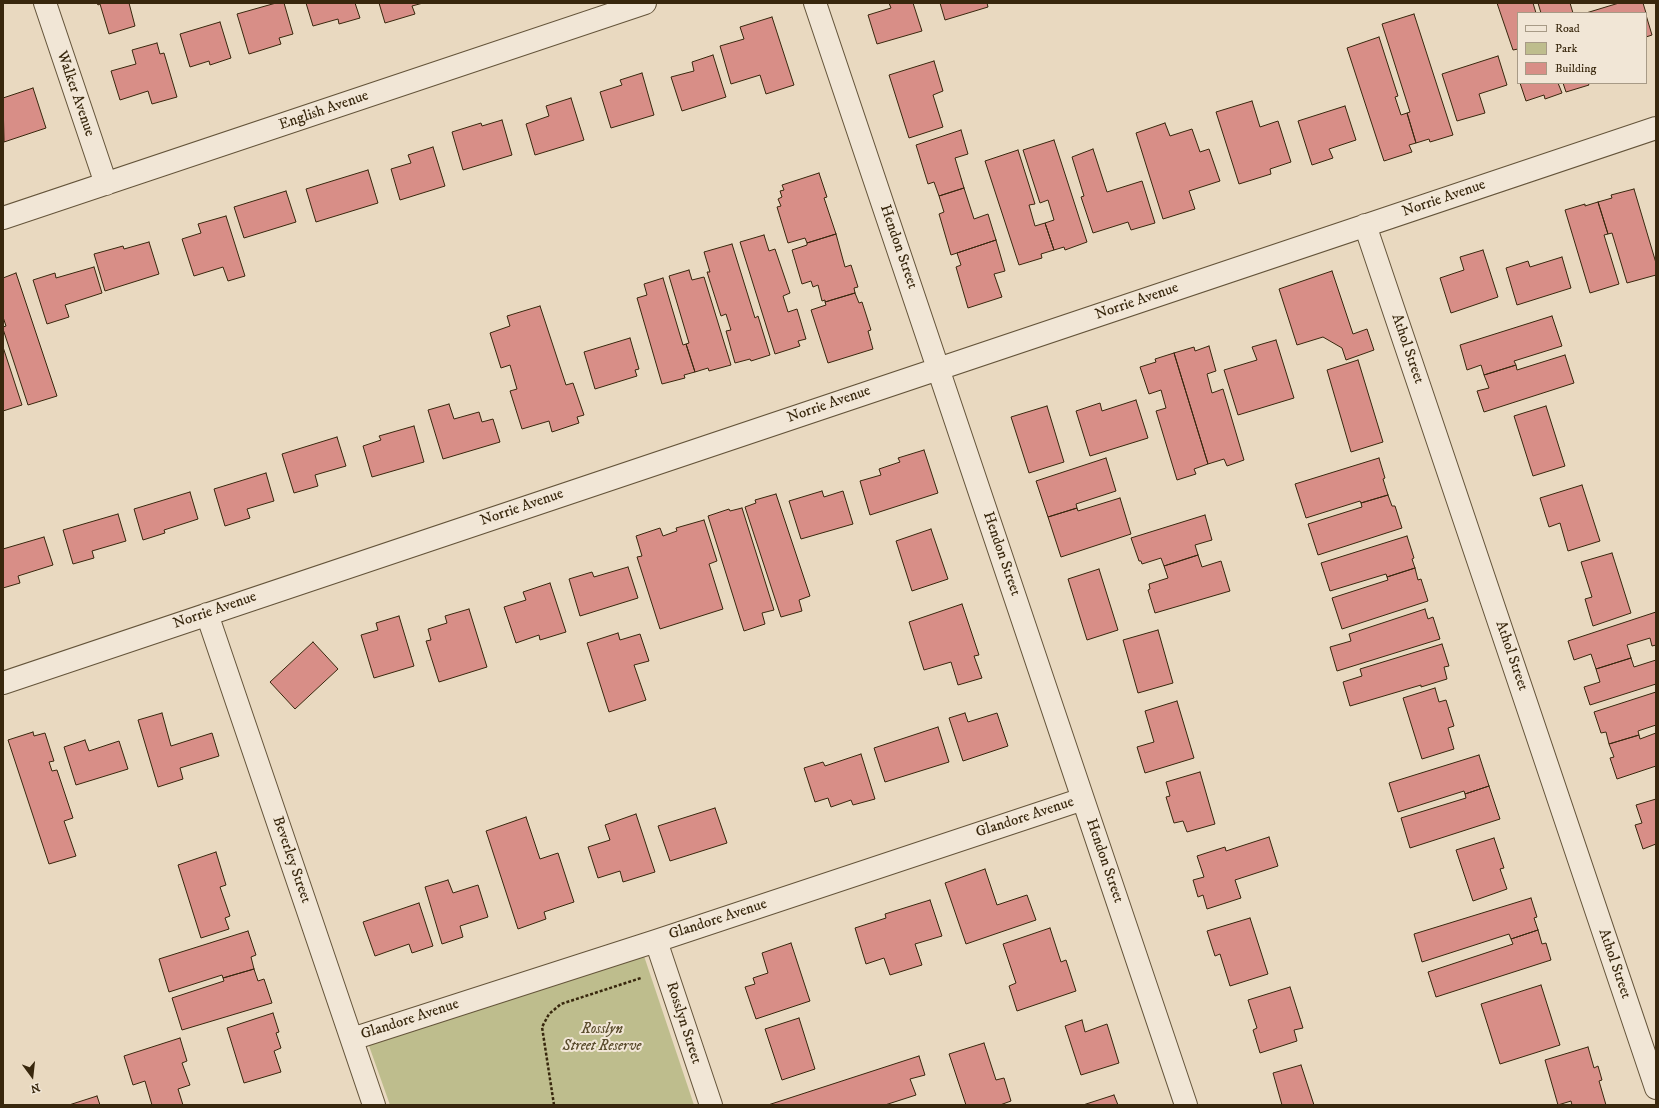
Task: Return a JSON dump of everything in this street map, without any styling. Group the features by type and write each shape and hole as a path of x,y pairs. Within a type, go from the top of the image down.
{"street":[{"name":"Walker Avenue","path":"45,3 106,184"},
{"name":"English Avenue","path":"3,218 645,3"},
{"name":"Hendon Street","path":"815,3 1186,1105"},
{"name":"Norrie Avenue","path":"3,683 1656,128"},
{"name":"Athol Street","path":"1365,225 1656,1088"},
{"name":"Beverley Street","path":"207,614 374,1105"},
{"name":"Glandore Avenue","path":"352,1039 656,941 1083,799"},
{"name":"Rosslyn Street","path":"656,941 711,1105"}],"path":[{"path":"554,1105 542,1027 549,1014 561,1004 666,970"}],"green space":[{"name":"Rosslyn Street Reserve","path":"644,956 694,1105 390,1105 368,1043"}],"building":[{"path":"97,3 129,3 135,26 109,34 100,4 98,5"},
{"path":"276,3 284,3 293,34 279,38 281,44 249,54 237,14"},
{"path":"306,3 355,3 360,18 339,24 338,19 313,26"},
{"path":"379,3 423,3 412,6 415,14 385,23"},
{"path":"889,3 913,3 922,31 877,44 868,15 891,8"},
{"path":"940,3 987,3 988,7 945,20"},
{"path":"1497,3 1533,3 1536,12 1517,12 1517,49 1513,50"},
{"path":"1538,3 1570,3 1573,12 1541,12"},
{"path":"1619,3 1643,3 1646,12 1589,12"},
{"path":"1414,14 1453,135 1430,142 1429,139 1416,143 1407,113 1410,112 1382,24"},
{"path":"772,17 794,85 766,94 760,75 731,84 720,46 744,39 740,27"},
{"path":"1647,18 1652,35 1647,37"},
{"path":"220,22 231,58 210,65 209,61 190,67 180,34"},
{"path":"1379,37 1398,96 1395,97 1401,115 1407,113 1416,143 1409,145 1412,152 1384,161 1347,48"},
{"path":"157,43 160,54 164,53 177,97 152,104 148,91 120,100 111,71 136,64 132,50"},
{"path":"713,55 726,97 682,111 671,77 694,71 692,62"},
{"path":"1498,56 1507,85 1479,94 1485,113 1457,121 1442,74"},
{"path":"934,61 943,91 933,95 943,127 909,138 889,75"},
{"path":"642,73 654,115 611,128 600,92 622,85 620,80"},
{"path":"1520,84 1558,84 1562,93 1545,99 1544,95 1526,101"},
{"path":"1563,84 1589,85 1566,92"},
{"path":"33,88 46,128 4,142 3,98"},
{"path":"571,98 584,140 535,155 526,124 549,116 546,106"},
{"path":"1252,101 1260,127 1278,121 1291,162 1270,169 1271,174 1239,184 1216,112"},
{"path":"1345,106 1356,140 1329,149 1333,158 1312,165 1298,121"},
{"path":"502,120 512,155 463,170 452,132 481,123 482,126"},
{"path":"1165,123 1170,136 1192,129 1200,152 1209,149 1220,181 1189,191 1195,209 1163,219 1136,133"},
{"path":"961,130 968,154 955,158 964,188 939,196 934,182 928,184 916,145"},
{"path":"1054,140 1087,242 1065,250 1064,247 1054,250 1045,223 1054,220 1048,200 1040,203 1023,150"},
{"path":"433,147 445,186 400,200 391,169 411,163 408,155"},
{"path":"1093,149 1107,192 1142,181 1155,223 1131,230 1128,222 1093,233 1081,197 1084,196 1072,157"},
{"path":"1018,150 1035,204 1029,205 1035,226 1045,223 1054,250 1041,254 1042,258 1019,265 985,161"},
{"path":"368,170 378,203 316,222 306,189"},
{"path":"819,173 827,197 824,198 836,234 807,243 805,238 788,243 777,207 781,206 778,199 782,197 780,191 784,190 782,185"},
{"path":"964,188 974,219 988,214 996,240 951,255 939,214 944,212 939,196"},
{"path":"1634,189 1656,263 1656,275 1627,283 1612,233 1608,234 1598,202 1612,198 1611,195"},
{"path":"286,191 296,222 244,238 234,207"},
{"path":"1598,202 1608,234 1604,235 1619,284 1590,293 1565,210"},
{"path":"226,216 245,276 228,281 223,267 194,276 182,239 201,233 198,224"},
{"path":"836,234 845,267 851,265 858,287 854,288 855,293 825,302 825,300 822,301 818,285 813,287 811,281 802,284 792,250 807,245 807,243"},
{"path":"764,235 769,251 775,249 790,293 783,296 788,312 797,309 806,339 798,341 800,346 775,354 740,242"},
{"path":"996,240 1005,271 994,274 1002,297 968,308 956,267 961,265 957,253"},
{"path":"149,242 159,274 105,291 94,254 123,246 124,249"},
{"path":"732,244 755,318 758,316 770,355 751,361 750,359 735,363 726,331 731,330 726,314 721,316 707,272 710,272 704,252"},
{"path":"1483,250 1498,297 1451,313 1440,278 1464,270 1460,257"},
{"path":"1562,257 1571,288 1517,305 1506,268 1528,261 1530,267"},
{"path":"94,267 102,293 65,305 69,317 47,324 33,280 55,273 56,278"},
{"path":"689,270 692,280 704,277 731,365 709,371 708,368 695,372 686,344 689,343 669,276"},
{"path":"1332,271 1353,334 1367,329 1374,350 1346,360 1342,348 1323,337 1297,345 1279,289"},
{"path":"16,273 57,396 28,405 3,329 3,327 6,326 3,317 3,278"},
{"path":"663,278 683,345 686,344 695,372 684,375 685,378 662,384 637,298 647,295 644,284"},
{"path":"855,293 859,303 862,302 871,330 868,331 873,349 828,363 811,310 826,305 825,302"},
{"path":"540,306 566,385 573,383 584,415 577,417 579,423 552,432 549,421 522,429 510,391 517,389 510,365 501,368 490,333 510,326 507,316"},
{"path":"1552,316 1562,346 1514,361 1516,365 1484,375 1481,365 1467,370 1460,345"},
{"path":"630,338 639,369 635,370 637,376 595,389 584,352"},
{"path":"1276,340 1294,398 1238,415 1224,370 1257,360 1252,347"},
{"path":"1209,346 1216,371 1207,374 1212,393 1223,389 1244,460 1227,466 1224,459 1208,464 1174,353 1194,347 1195,351"},
{"path":"3,347 22,405 3,411"},
{"path":"1174,353 1208,464 1194,469 1196,474 1177,480 1156,411 1166,408 1161,390 1149,394 1140,367 1156,362 1155,359"},
{"path":"1565,355 1574,383 1484,412 1477,391 1489,388 1484,375 1516,365 1517,370"},
{"path":"1358,360 1383,442 1351,452 1327,370"},
{"path":"1136,400 1148,438 1090,456 1076,411 1100,403 1102,411"},
{"path":"449,404 454,419 479,412 482,422 493,419 500,442 443,459 428,410"},
{"path":"1047,406 1064,462 1029,473 1011,417"},
{"path":"1546,406 1565,466 1533,476 1514,416"},
{"path":"414,426 424,462 372,477 363,446 381,440 379,436"},
{"path":"337,437 346,466 315,475 318,486 294,493 282,454"},
{"path":"924,450 938,493 870,515 860,481 881,475 879,469 900,462 898,458"},
{"path":"1106,458 1116,491 1076,504 1077,508 1048,517 1036,481"},
{"path":"1379,458 1388,495 1361,503 1360,501 1306,518 1295,484"},
{"path":"266,473 274,501 247,509 250,518 225,526 214,489"},
{"path":"1582,485 1600,541 1568,551 1560,523 1549,527 1540,498"},
{"path":"822,491 824,497 843,491 853,524 801,539 789,501"},
{"path":"190,492 198,519 164,530 165,533 143,540 134,509"},
{"path":"776,494 810,596 799,600 802,611 781,617 745,507 756,503 755,500"},
{"path":"1388,495 1392,506 1395,506 1402,528 1318,555 1308,524 1362,507 1361,503"},
{"path":"1120,498 1131,534 1061,557 1048,517 1077,508 1078,511"},
{"path":"742,508 774,610 762,613 765,624 744,631 708,516 729,509 730,511"},
{"path":"118,514 126,541 92,551 94,558 73,564 63,530"},
{"path":"1205,515 1212,540 1195,545 1198,555 1164,566 1161,558 1142,564 1141,561 1139,561 1131,538"},
{"path":"704,520 717,561 709,564 723,609 660,629 637,557 642,556 636,536 660,528 663,536 677,531 676,528"},
{"path":"931,529 948,579 912,591 896,541"},
{"path":"1407,536 1414,558 1412,559 1415,568 1387,577 1386,574 1330,591 1321,563"},
{"path":"44,537 53,565 18,576 20,583 3,588 3,549"},
{"path":"1612,553 1631,613 1593,626 1585,599 1592,597 1581,562"},
{"path":"1198,555 1202,567 1221,561 1230,591 1155,613 1148,590 1150,589 1149,584 1168,578 1164,566"},
{"path":"628,567 638,598 580,616 569,579 592,572 594,577"},
{"path":"1415,568 1418,580 1421,579 1428,601 1342,629 1332,598 1388,580 1387,577"},
{"path":"1099,569 1118,630 1087,640 1068,579"},
{"path":"550,583 566,632 540,640 539,635 516,643 504,607 526,600 523,592"},
{"path":"962,604 979,655 974,656 982,678 958,685 951,662 924,670 909,622"},
{"path":"469,609 487,667 439,682 426,641 431,640 428,629 447,623 445,616"},
{"path":"1425,609 1428,619 1433,617 1440,639 1337,671 1330,647 1351,641 1349,634"},
{"path":"1656,612 1656,645 1652,646 1650,638 1627,645 1631,658 1596,669 1591,654 1574,660 1568,641"},
{"path":"399,616 414,666 374,678 361,635 378,630 376,623"},
{"path":"1158,630 1173,683 1138,693 1123,640"},
{"path":"618,633 620,640 640,634 649,661 634,665 646,700 609,712 587,643"},
{"path":"313,642 338,669 295,709 270,682"},
{"path":"1442,644 1449,666 1444,667 1447,679 1350,706 1343,682 1362,676 1360,669"},
{"path":"1631,658 1634,667 1656,660 1656,684 1590,705 1584,687 1600,682 1596,669"},
{"path":"1435,688 1439,702 1446,700 1454,726 1448,728 1454,749 1422,759 1403,698"},
{"path":"1656,692 1656,725 1638,731 1639,735 1609,744 1606,732 1601,733 1594,712"},
{"path":"1177,701 1194,758 1145,773 1137,747 1154,742 1145,711"},
{"path":"162,713 171,746 212,733 219,756 180,768 183,779 158,787 138,720"},
{"path":"965,713 968,722 997,713 1008,746 963,761 949,718"},
{"path":"938,727 949,762 885,782 874,748"},
{"path":"33,732 34,736 45,733 54,761 49,762 52,771 57,770 73,818 64,821 76,856 49,864 8,740"},
{"path":"1656,733 1656,766 1617,779 1610,758 1614,757 1609,744 1639,735 1640,739"},
{"path":"85,740 89,751 119,741 128,769 76,785 64,747"},
{"path":"861,754 875,799 853,805 851,800 831,807 828,798 815,802 804,768 823,762 825,766"},
{"path":"1479,755 1489,786 1465,794 1464,791 1398,812 1389,783"},
{"path":"1200,772 1215,824 1187,832 1183,821 1174,823 1166,797 1170,796 1166,782"},
{"path":"1489,786 1500,819 1410,848 1401,818 1466,798 1465,794"},
{"path":"1656,799 1656,844 1643,849 1635,825 1642,823 1636,805"},
{"path":"715,808 727,843 670,861 658,826"},
{"path":"636,814 655,872 623,882 620,871 598,878 588,847 610,840 605,825"},
{"path":"526,817 540,859 558,853 574,902 544,912 546,919 518,929 486,831"},
{"path":"1269,837 1278,866 1235,880 1241,898 1207,909 1203,895 1198,897 1193,880 1204,877 1197,856 1225,847 1226,851"},
{"path":"1494,838 1504,868 1500,869 1507,889 1473,901 1456,850"},
{"path":"216,852 226,885 220,887 230,916 225,918 229,929 201,938 178,865"},
{"path":"985,869 997,905 1027,895 1036,920 966,944 945,883"},
{"path":"448,880 453,893 478,885 488,917 460,926 463,937 442,944 425,887"},
{"path":"1531,898 1537,917 1534,918 1538,930 1511,939 1509,934 1422,962 1414,934"},
{"path":"930,900 942,936 915,944 922,965 890,975 884,958 866,964 855,928 886,918 885,914"},
{"path":"419,903 433,946 412,953 409,944 375,956 363,922"},
{"path":"1250,918 1268,974 1230,986 1220,954 1215,956 1207,931"},
{"path":"1050,928 1061,962 1066,960 1076,991 1017,1011 1009,986 1016,983 1003,944"},
{"path":"1538,930 1542,944 1546,943 1551,960 1436,997 1428,972 1513,944 1511,939"},
{"path":"248,931 256,955 251,957 254,969 223,978 222,975 169,992 159,959"},
{"path":"791,943 810,1001 756,1019 745,987 755,984 753,978 768,973 762,953"},
{"path":"254,969 258,981 264,979 272,1003 182,1030 172,998 224,981 223,978"},
{"path":"1541,985 1560,1045 1500,1064 1481,1004"},
{"path":"1290,987 1303,1028 1294,1030 1297,1041 1260,1053 1253,1030 1257,1028 1248,1000"},
{"path":"273,1013 279,1032 276,1033 281,1048 274,1051 281,1072 244,1083 227,1028"},
{"path":"799,1018 815,1069 782,1080 765,1029"},
{"path":"1082,1020 1085,1032 1107,1024 1119,1063 1081,1075 1065,1026"},
{"path":"180,1038 187,1061 182,1063 190,1085 178,1089 183,1105 152,1105 145,1081 133,1085 124,1056"},
{"path":"984,1043 996,1080 1004,1078 1011,1101 1000,1105 966,1105 949,1054"},
{"path":"1588,1047 1594,1068 1598,1066 1602,1080 1599,1081 1606,1105 1572,1105 1571,1101 1558,1105 1545,1060"},
{"path":"919,1056 925,1075 910,1079 916,1095 885,1105 768,1105"},
{"path":"1301,1065 1314,1105 1282,1105 1273,1073"},
{"path":"1114,1095 1118,1105 1083,1105"},
{"path":"97,1096 100,1105 69,1105"}]}
